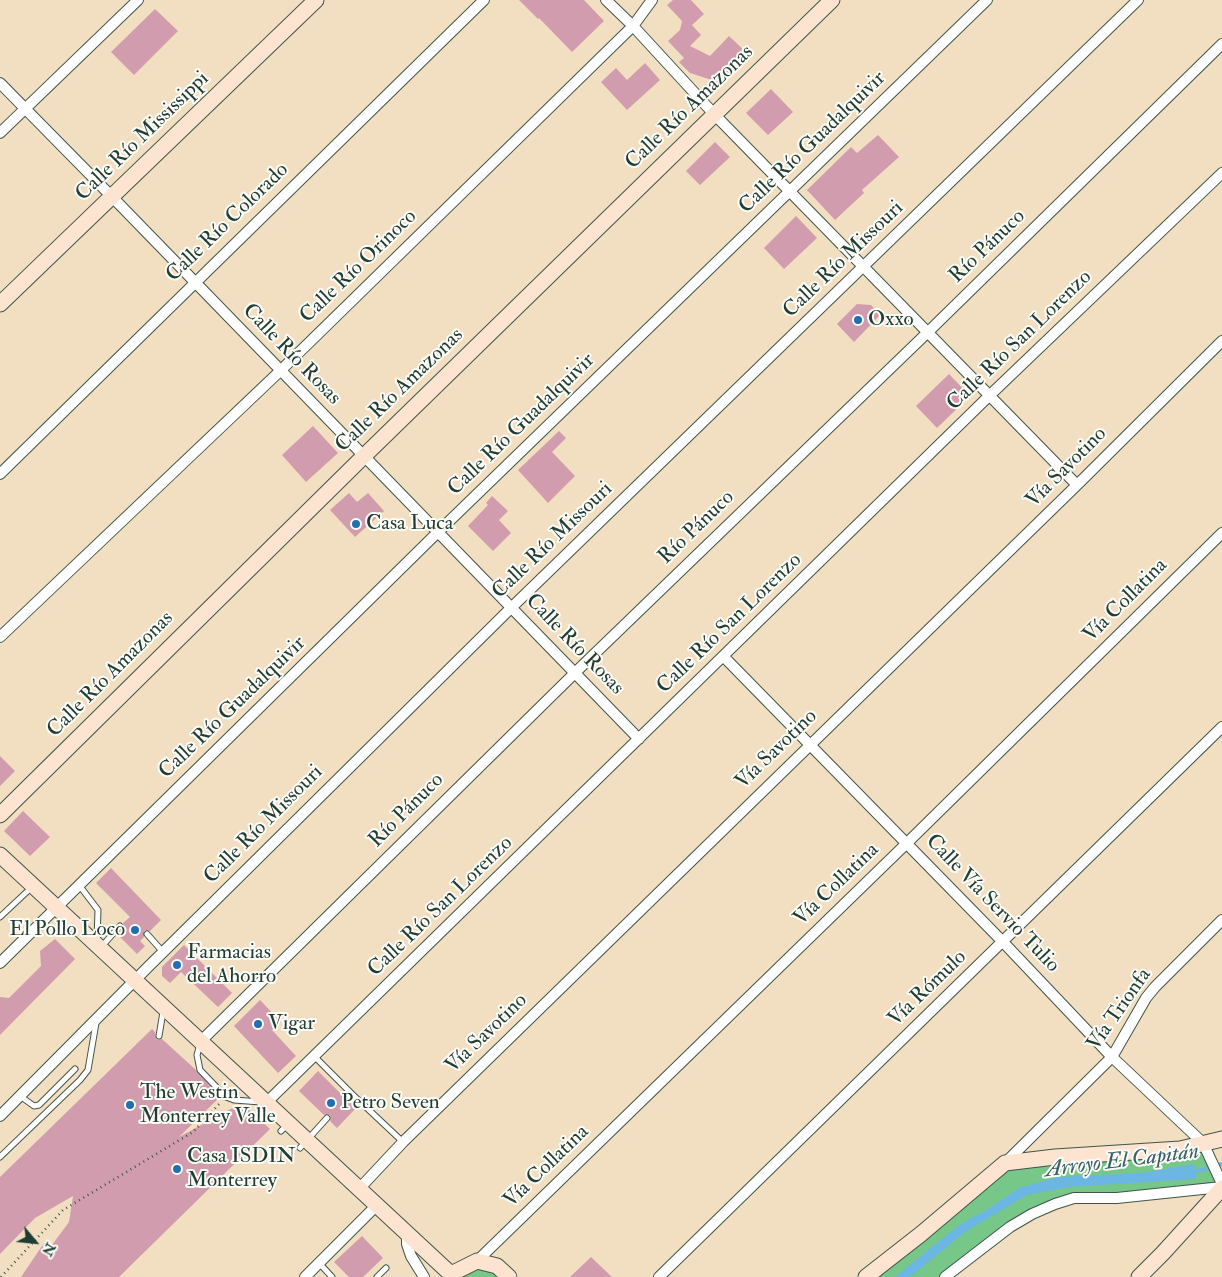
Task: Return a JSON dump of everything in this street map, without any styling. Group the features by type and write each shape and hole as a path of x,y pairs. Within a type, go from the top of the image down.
{"street":[{"path":"0,134 138,0"},
{"name":"Calle Río Mississippi","path":"0,304 316,0"},
{"name":"Calle Río Colorado","path":"0,474 484,0"},
{"path":"606,0 633,26 714,114 1077,485"},
{"name":"Calle Río Orinoco","path":"0,637 280,371 633,26 652,0"},
{"name":"Calle Río Amazonas","path":"0,815 364,456 832,0"},
{"name":"Calle Río Guadalquivir","path":"0,963 438,533 987,0"},
{"name":"Calle Río Missouri","path":"0,1116 162,952 511,608 1138,0"},
{"name":"Río Pánuco","path":"200,1042 574,674 927,333 1222,44"},
{"name":"Calle Río Rosas","path":"0,83 639,739"},
{"name":"Calle Río San Lorenzo","path":"269,1110 314,1056 989,396 1222,173"},
{"name":"Vía Savotino","path":"359,1189 403,1142 1077,485 1222,341"},
{"name":"Vía Collatina","path":"476,1261 906,844 1222,533"},
{"name":"Calle Vía Servio Tulio","path":"724,657 1003,942 1112,1057 1203,1143 1222,1186"},
{"name":"Vía Rómulo","path":"659,1277 1222,726"},
{"path":"0,855 200,1042 303,1144 359,1189 453,1276 476,1261 497,1266 509,1277"},
{"name":"Vía Trionfa","path":"1005,1163 1112,1057 1146,998 1222,920"},
{"path":"866,1277 921,1234 1005,1163 1055,1157 1180,1149 1222,1139"},
{"path":"945,1277 1010,1226 1055,1204 1074,1198 1117,1198 1222,1186"},
{"path":"1139,1277 1163,1254 1222,1186"},
{"path":"305,1277 377,1205"},
{"path":"407,1233 408,1248 411,1256 424,1277"}],"lane":[{"path":"79,885 98,910 98,947"},
{"path":"0,917 33,886"},
{"path":"98,947 120,926"},
{"path":"147,934 162,952"},
{"path":"159,1036 164,1008"},
{"path":"0,1157 88,1070 97,1018"},
{"path":"200,1042 197,1055 200,1070 226,1097 269,1110"},
{"path":"314,1056 403,1142"},
{"path":"20,1096 34,1106 39,1105 75,1069"},
{"path":"346,1098 352,1094"},
{"path":"303,1144 327,1118"},
{"path":"319,1263 332,1277"},
{"path":"377,1277 386,1268"}],"path":[{"path":"1,1277 63,1210 193,1132 226,1097"}],"green space":[{"path":"1203,1143 1222,1184 1097,1197 1032,1214 945,1277 866,1277 1005,1163"},
{"path":"477,1261 509,1277 454,1277"}],"water":[{"path":"1194,1164 1196,1179 1070,1187 1027,1195 965,1232 910,1277 895,1277 958,1226 985,1211 1019,1188 1058,1177 1142,1173"}],"building":[{"path":"519,0 584,0 604,21 572,52"},
{"path":"673,0 691,0 704,14 692,25 701,35 690,46 710,56 729,36 749,55 721,83 690,73 679,62 684,58 668,41 680,30 682,21 667,5"},
{"path":"155,9 178,31 134,75 111,52"},
{"path":"645,63 660,80 627,110 601,82 616,68 627,80"},
{"path":"771,89 793,112 768,135 746,113"},
{"path":"878,135 899,157 862,190 864,193 835,220 807,190 851,147 857,153"},
{"path":"715,142 730,157 700,185 686,171"},
{"path":"796,216 817,238 784,269 764,248"},
{"name":"Oxxo","path":"857,304 871,305 880,315 854,342 837,324"},
{"path":"949,374 970,396 937,428 916,406"},
{"path":"313,426 338,453 306,482 282,455"},
{"path":"559,431 566,438 552,452 575,476 548,503 518,470"},
{"name":"Casa Luca","path":"349,493 357,502 368,493 384,511 355,537 330,510"},
{"path":"492,496 508,511 499,520 511,533 493,551 468,526 488,505 486,503"},
{"path":"0,756 15,771 0,786"},
{"path":"23,811 50,837 30,856 4,831"},
{"path":"111,868 161,920 150,931 144,931 144,937 140,941 145,946 137,954 118,935 124,927 123,923 130,917 96,883"},
{"path":"55,939 75,959 0,1035 0,997 9,998 41,966 40,951"},
{"path":"184,945 232,993 218,1007 181,972 170,983 162,976 162,967"},
{"path":"260,1000 281,1022 272,1030 296,1056 278,1073 234,1026"},
{"path":"152,1029 155,1032 156,1039 162,1039 196,1070 220,1097 179,1137 238,1105 244,1105 270,1129 119,1277 21,1277 44,1243 52,1245 69,1222 73,1196 35,1218 0,1254 0,1177"},
{"name":"Petro Seven","path":"318,1071 343,1096 343,1102 349,1102 356,1108 337,1128 330,1121 330,1115 324,1115 299,1091"},
{"path":"362,1236 383,1258 363,1277 349,1277 334,1262"},
{"path":"591,1257 612,1277 570,1277"}],"waterway":[{"name":"Arroyo El Capitán","path":"1191,1173 1222,1164"}],"place":[{"name":"Oxxo","path":"858,320"},
{"name":"Casa Luca","path":"356,524"},
{"name":"El Pollo Loco","path":"135,930"},
{"name":"Farmacias del Ahorro","path":"177,965"},
{"name":"Vigar","path":"258,1024"},
{"name":"Petro Seven","path":"331,1103"},
{"name":"The Westin Monterrey Valle","path":"130,1105"},
{"name":"Casa ISDIN Monterrey","path":"177,1169"}]}
